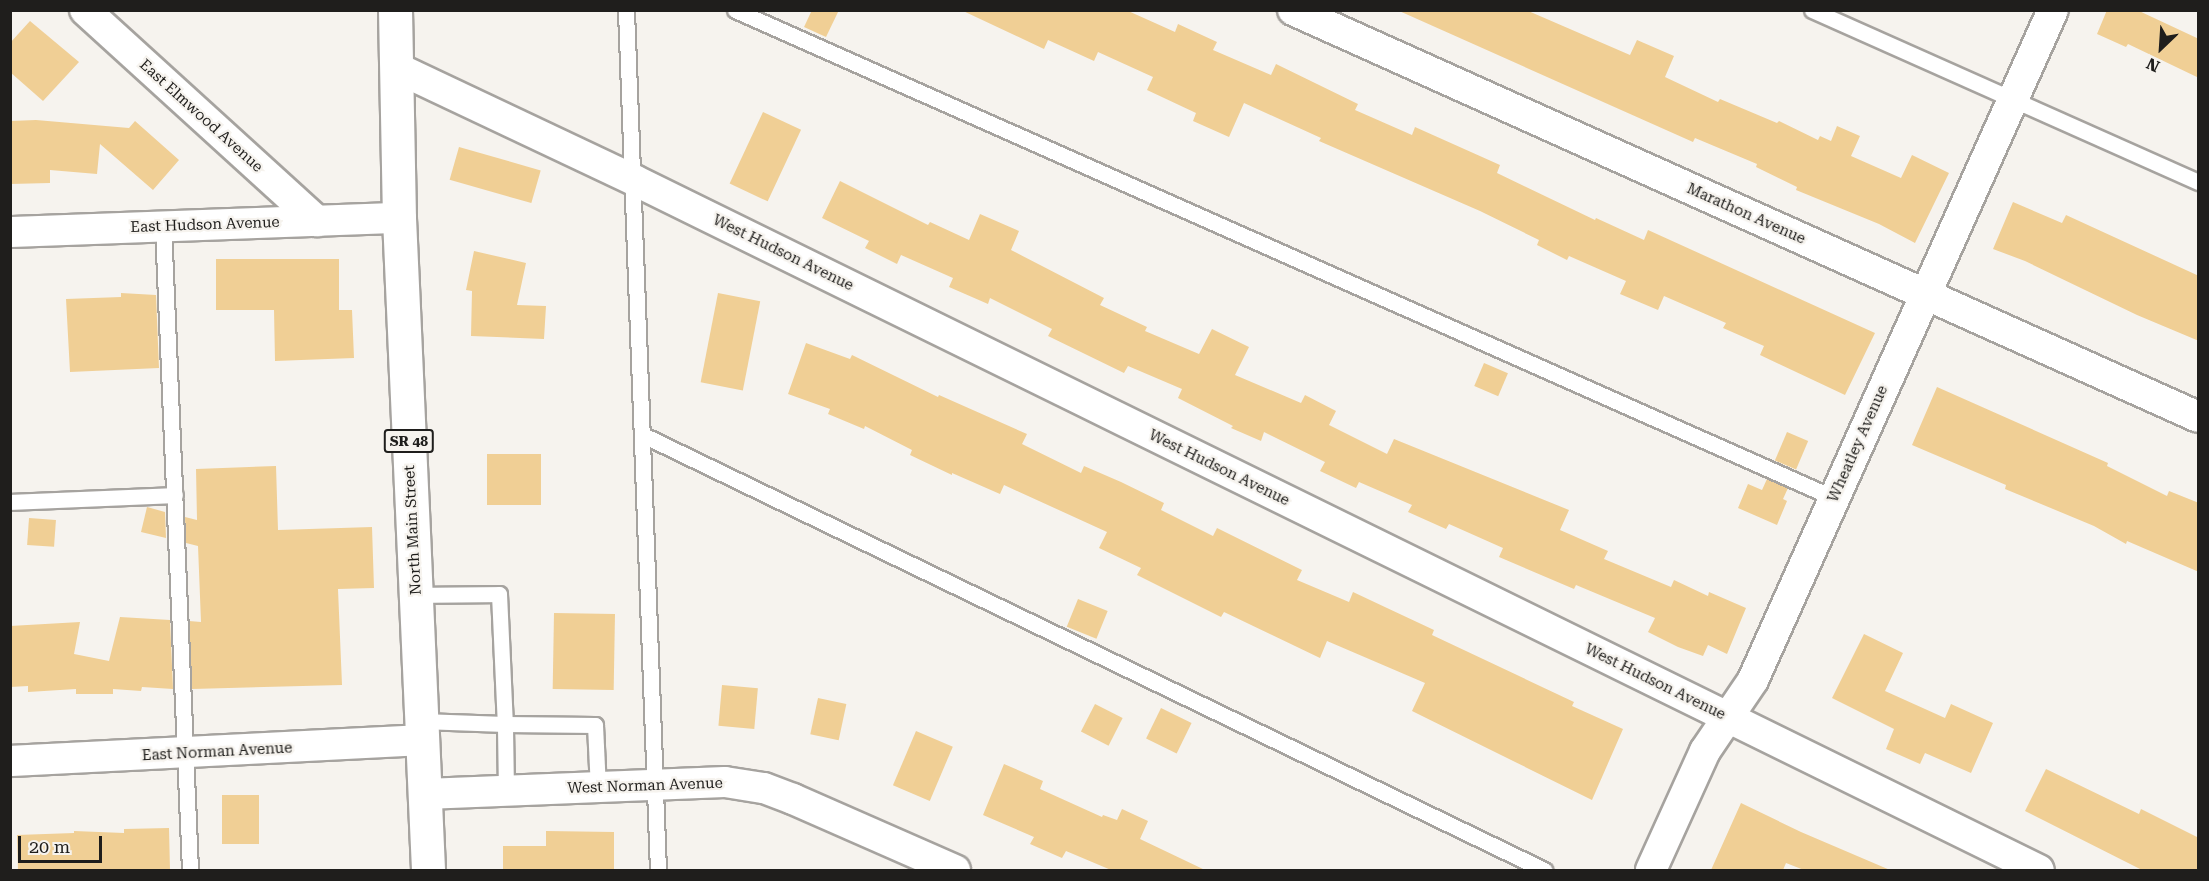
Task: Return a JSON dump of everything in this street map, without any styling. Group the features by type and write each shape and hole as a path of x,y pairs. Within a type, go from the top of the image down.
{"main road":[{"name":"North Main Street","path":"395,10 399,218 428,870"}],"street":[{"name":"East Elmwood Avenue","path":"85,10 317,221"},
{"name":"Marathon Avenue","path":"1293,10 2199,417"},
{"name":"Wheatley Avenue","path":"1651,870 1705,750 1753,680 2053,10"},
{"name":"West Hudson Avenue","path":"397,68 634,180 2039,870"},
{"name":"East Hudson Avenue","path":"10,232 399,218"},
{"name":"East Norman Avenue","path":"10,761 187,754 422,730"},
{"name":"West Norman Avenue","path":"425,794 725,782 764,788 955,870"}],"lane":[{"path":"626,10 658,870"},
{"path":"735,10 1834,498"},
{"path":"1812,10 2199,182"},
{"path":"163,226 187,754 190,870"},
{"path":"643,435 1544,870"},
{"path":"10,502 175,495"},
{"path":"416,595 499,594 506,791"},
{"path":"422,730 505,724 595,725 598,788"}],"building":[{"path":"812,10 839,10 826,37 804,27"},
{"path":"961,10 1126,10 1175,32 1178,24 1217,42 1213,50 1271,75 1276,64 1358,104 1355,110 1412,135 1415,127 1500,165 1497,173 1595,220 1596,218 1644,240 1648,230 1875,333 1845,395 1760,355 1764,346 1723,328 1726,323 1664,296 1658,310 1620,294 1626,281 1569,256 1567,260 1537,245 1539,240 1480,211 1319,141 1321,138 1244,103 1229,137 1193,121 1196,113 1147,90 1153,77 1098,52 1094,61 1048,40 1044,49"},
{"path":"1397,10 1526,10 1630,55 1637,40 1674,56 1665,77 1718,102 1720,99 1777,123 1779,121 1818,140 1820,136 1831,141 1837,126 1860,136 1851,156 1901,178 1912,155 1949,173 1915,243 1879,224 1796,190 1797,187 1756,167 1757,164 1695,138 1693,142"},
{"path":"2107,10 2137,10 2199,39 2199,78 2128,44 2126,47 2097,34"},
{"path":"30,21 79,62 43,101 10,72 10,43"},
{"path":"763,112 801,130 768,201 730,184"},
{"path":"36,120 129,128 135,121 179,160 153,190 100,144 97,174 50,170 50,183 10,184 10,121"},
{"path":"459,147 541,170 531,203 450,180"},
{"path":"840,181 928,225 930,222 969,240 980,214 1019,231 1011,250 1104,298 1100,305 1147,327 1145,331 1199,354 1212,329 1249,347 1235,375 1301,403 1305,395 1336,411 1329,425 1387,454 1394,439 1569,510 1560,530 1608,551 1604,559 1671,587 1674,580 1708,596 1709,592 1746,608 1727,654 1708,645 1703,656 1678,647 1648,632 1655,618 1576,585 1574,589 1499,557 1503,548 1449,524 1446,529 1408,512 1412,505 1359,482 1356,488 1320,471 1325,462 1264,432 1261,441 1231,428 1233,426 1178,398 1182,389 1128,366 1124,373 1048,336 1052,329 990,298 988,304 949,287 953,278 901,255 897,264 865,248 869,241 822,218"},
{"path":"2013,202 2062,223 2066,215 2199,276 2199,341 2137,315 2025,261 1993,249"},
{"path":"474,251 526,263 517,305 546,306 544,339 471,336 472,291 466,290"},
{"path":"216,259 339,259 339,310 352,310 354,358 275,361 274,310 216,310"},
{"path":"121,293 156,295 159,368 70,372 66,299 121,297"},
{"path":"718,293 760,301 743,391 701,382"},
{"path":"806,343 850,359 852,355 938,397 939,395 1027,434 1022,444 1081,473 1084,466 1121,482 1164,503 1161,510 1213,536 1217,528 1302,570 1297,580 1349,602 1353,592 1434,630 1432,635 1574,702 1572,706 1623,729 1592,800 1412,711 1425,683 1327,641 1320,658 1224,612 1221,617 1137,575 1141,568 1099,548 1107,532 1004,485 1000,494 952,473 952,475 910,455 912,450 865,426 864,429 828,414 830,409 788,394"},
{"path":"1484,363 1508,373 1498,396 1474,386"},
{"path":"1937,387 2108,463 2107,466 2167,496 2169,491 2199,503 2199,572 2127,541 2126,544 2094,526 2005,489 2006,485 1912,445"},
{"path":"1787,432 1808,441 1796,470 1775,461"},
{"path":"487,454 541,454 541,505 487,505"},
{"path":"276,466 278,530 372,527 374,588 338,589 342,685 192,689 189,621 201,622 198,546 186,543 185,517 197,520 196,469"},
{"path":"1767,479 1788,488 1783,499 1787,501 1777,525 1738,508 1748,484 1762,490"},
{"path":"147,507 165,512 166,538 141,532"},
{"path":"29,518 56,520 54,547 27,545"},
{"path":"1078,599 1108,611 1096,639 1067,627"},
{"path":"554,613 615,614 614,690 553,689"},
{"path":"120,617 170,620 173,689 142,687 141,691 113,689 113,694 76,694 76,689 28,692 28,686 10,687 10,626 80,622 74,654 109,661"},
{"path":"1864,634 1903,653 1885,691 1945,718 1951,704 1993,723 1971,773 1925,753 1920,764 1886,749 1894,729 1832,698"},
{"path":"722,685 758,688 754,729 718,726"},
{"path":"818,698 846,704 839,740 810,734"},
{"path":"1095,704 1123,718 1109,746 1081,732"},
{"path":"1161,708 1192,723 1177,753 1146,739"},
{"path":"916,731 953,747 930,801 893,785"},
{"path":"1004,764 1043,781 1040,789 1102,817 1103,815 1117,820 1122,809 1148,821 1140,839 1205,870 1111,870 1066,851 1062,858 1030,844 1034,837 983,815"},
{"path":"2046,769 2139,814 2141,809 2199,838 2199,870 2142,870 2025,811"},
{"path":"222,795 259,795 259,844 222,844"},
{"path":"1741,803 1801,832 1890,870 1804,870 1786,863 1783,870 1711,870"},
{"path":"169,828 170,870 18,870 17,835 74,833 74,831 124,833 124,829"},
{"path":"546,831 614,832 614,870 503,870 503,846 546,846"}]}
